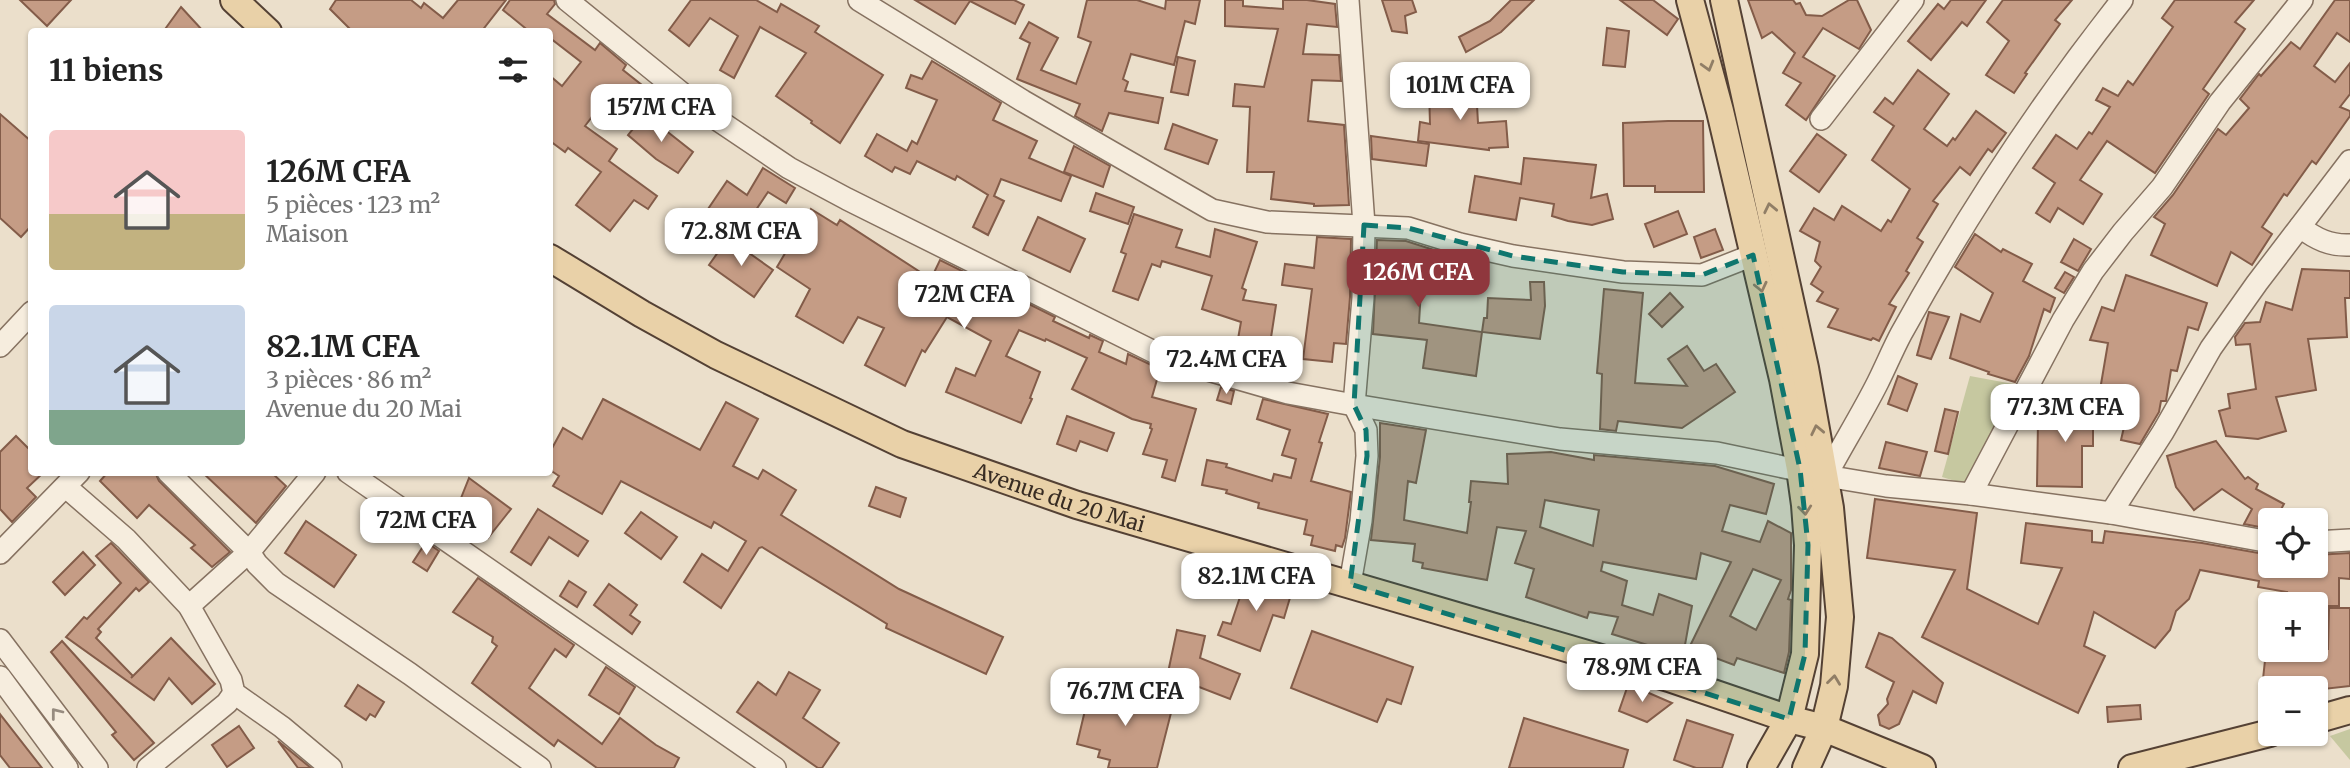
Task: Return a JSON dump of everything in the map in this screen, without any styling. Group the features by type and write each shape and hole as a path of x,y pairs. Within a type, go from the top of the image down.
{"main road":[{"path":"234,0 264,28"},
{"path":"1690,0 1720,111 1783,379 1800,469 1808,545 1805,654 1789,719 1761,768"},
{"path":"1724,0 1826,476 1840,617 1834,686 1824,728 1806,768"},
{"name":"Avenue du 20 Mai","path":"553,260 716,355 902,444 1065,501 1669,678 1789,719 1824,728 1922,768"},
{"path":"2328,716 2350,710"},
{"path":"2132,768 2258,736"}],"street":[{"path":"567,0 701,108 789,167 847,199 1166,358 1288,393 1354,405 1560,439 1717,453 1886,486 1971,494 2111,513 2258,540"},
{"path":"859,0 1012,94 1212,210 1266,222 1408,228 1513,256 1623,272 1702,275 1753,255"},
{"path":"1348,0 1364,225 1363,298 1354,405 1366,430 1367,456 1361,522 1350,584"},
{"path":"1821,119 1913,0"},
{"path":"1826,476 1900,336 2017,142 2077,57 2123,0"},
{"path":"1971,494 2063,320 2094,271 2162,187 2220,102 2302,0"},
{"path":"2111,513 2211,348 2350,161"},
{"path":"2300,228 2333,245 2350,245"},
{"path":"0,346 28,316"},
{"path":"172,476 249,552 276,583 410,674 540,768"},
{"path":"189,606 249,552 311,476"},
{"path":"354,476 775,768"},
{"path":"0,553 72,480 189,606 231,680 234,693 282,727 331,768"},
{"path":"2328,541 2350,540"},
{"path":"0,640 97,768"},
{"path":"0,677 68,768"},
{"path":"148,768 227,703 234,693"}],"highlighted area":[{"path":"1364,225 1408,228 1513,256 1623,272 1702,275 1753,255 1800,469 1808,545 1805,654 1789,719 1350,584 1367,456 1366,430 1354,405"}],"green space":[{"path":"1970,376 2024,386 1971,486 1942,477"},
{"path":"2350,729 2350,760 2330,736"}],"building":[{"path":"20,0 71,0 47,26"},
{"path":"336,0 411,0 421,8 424,3 443,18 458,0 506,0 484,28 349,28 330,9"},
{"path":"510,0 554,0 555,4 547,14 595,50 600,43 626,65 623,70 657,97 645,112 614,88 585,126 617,149 609,161 657,196 648,209 634,200 610,231 576,205 601,172 568,148 565,152 553,143 553,78 562,86 581,62 553,40 553,28 525,28 503,10"},
{"path":"691,0 756,0 777,12 781,4 819,26 815,32 883,75 840,143 776,96 806,53 760,27 734,78 720,70 738,36 710,18 689,46 669,30"},
{"path":"915,0 1014,0 1024,5 1015,24 970,1 955,24"},
{"path":"1087,0 1137,0 1165,9 1166,0 1200,0 1195,24 1185,21 1174,65 1131,54 1123,79 1128,82 1125,91 1163,98 1158,123 1109,113 1102,131 1075,116 1080,104 1017,79 1030,43 1020,38 1029,22 1058,38 1041,70 1076,84 1091,42 1078,37"},
{"path":"1225,0 1243,0 1243,6 1283,9 1283,0 1335,4 1337,27 1307,24 1303,54 1339,55 1341,81 1312,80 1308,121 1344,125 1349,205 1314,206 1271,199 1274,172 1247,172 1250,107 1233,106 1235,84 1264,87 1278,29 1225,26"},
{"path":"1382,0 1412,0 1416,12 1405,16 1407,33 1392,31"},
{"path":"1511,0 1534,0 1501,32 1466,52 1459,37 1490,21"},
{"path":"1620,0 1653,0 1678,19 1667,35"},
{"path":"1748,0 1793,0 1796,4 1800,3 1806,15 1822,16 1849,0 1857,0 1871,30 1859,49 1823,28 1803,57 1835,76 1806,120 1786,105 1801,83 1783,73 1795,53 1772,32 1762,38"},
{"path":"1951,0 1986,0 1967,26 1962,22 1931,60 1908,41 1938,4 1944,9"},
{"path":"2003,0 2072,0 2055,20 2060,24 2014,93 1986,75 2009,41 1987,22"},
{"path":"2175,0 2254,0 2235,22 2245,29 2203,89 2209,94 2155,173 2107,141 2080,180 2102,194 2083,224 2058,208 2050,222 2036,213 2055,183 2033,168 2056,135 2077,149 2089,132 2092,134 2110,107 2096,100 2103,88 2118,96 2128,81 2133,85 2173,27 2162,18"},
{"path":"2335,0 2350,0 2350,42 2337,33 2314,66 2335,82 2350,63 2350,94 2340,107 2350,111 2350,116 2316,164 2312,161 2287,196 2284,194 2262,227 2272,234 2252,265 2231,252 2217,286 2151,255 2165,224 2154,217 2173,195 2218,129 2226,135 2249,108 2240,99 2259,74 2261,76 2291,42 2300,49"},
{"path":"181,7 200,28 166,28"},
{"path":"1607,28 1629,31 1625,67 1603,65"},
{"path":"1178,57 1195,61 1188,95 1171,92"},
{"path":"932,61 1001,103 993,120 1037,141 1029,158 1071,176 1061,201 1001,179 994,196 1004,201 988,235 973,227 988,195 957,176 955,180 917,161 910,174 895,167 892,172 865,156 877,134 907,151 912,141 917,144 937,100 906,88 911,75 922,79"},
{"path":"1918,70 1949,94 1924,129 1947,146 1953,138 1955,140 1976,111 2006,133 1992,152 1988,149 1970,175 1960,167 1933,201 1938,204 1917,238 1923,242 1906,271 1909,273 1889,304 1896,307 1879,341 1873,338 1871,340 1828,327 1838,309 1817,301 1823,292 1811,284 1821,267 1815,261 1820,242 1800,231 1814,208 1834,220 1842,206 1881,231 1888,220 1891,222 1910,189 1872,160 1894,126 1874,112 1885,98 1893,104"},
{"path":"1476,87 1478,123 1506,121 1508,147 1489,150 1418,141 1420,122 1430,124 1429,89"},
{"path":"0,114 28,138 28,229 21,237 0,218"},
{"path":"645,114 693,152 678,173 656,159 628,135"},
{"path":"1703,121 1704,192 1655,192 1655,186 1624,186 1623,123"},
{"path":"1173,124 1217,140 1208,164 1165,149"},
{"path":"1817,134 1846,155 1819,192 1790,171"},
{"path":"1371,136 1429,144 1426,166 1372,159"},
{"path":"1074,146 1110,166 1103,187 1064,172"},
{"path":"1524,158 1596,165 1591,198 1607,194 1613,219 1592,225 1568,221 1552,216 1554,204 1520,198 1516,220 1469,212 1475,176 1521,184"},
{"path":"763,168 795,188 786,203 768,192 739,235 706,212 727,181 747,195"},
{"path":"1096,193 1134,207 1128,224 1090,211"},
{"path":"811,209 837,225 840,220 931,279 940,260 1055,317 1053,321 1089,338 1090,335 1103,341 1099,352 1126,364 1128,354 1160,369 1152,397 1196,409 1175,481 1162,477 1167,460 1143,454 1152,429 1151,424 1132,419 1072,389 1087,358 1046,339 1045,341 1019,330 1006,356 1040,372 1021,423 946,392 956,368 975,376 991,341 947,317 925,352 922,350 905,386 865,365 884,328 858,317 843,343 796,316 810,289 777,267"},
{"path":"1678,211 1687,234 1654,247 1645,224"},
{"path":"1134,214 1182,230 1176,247 1210,257 1215,229 1257,242 1242,288 1246,290 1243,300 1276,305 1270,344 1238,339 1241,322 1202,309 1212,276 1162,261 1160,267 1152,264 1138,300 1113,291 1126,254 1121,252"},
{"path":"1038,217 1085,239 1070,272 1023,250"},
{"path":"1715,229 1723,250 1701,258 1694,237"},
{"path":"1975,234 2001,252 2003,249 2032,264 2023,281 2055,298 2050,312 2044,309 2029,356 2015,382 1950,358 1961,314 1980,322 1993,293 1955,267"},
{"path":"1317,237 1351,239 1346,344 1334,343 1332,362 1303,359 1312,289 1282,285 1285,264 1314,268"},
{"path":"728,238 773,270 754,297 709,265"},
{"path":"2074,239 2091,249 2078,271 2061,262"},
{"path":"1377,240 1406,241 1434,250 1433,273 1422,273 1419,323 1482,332 1476,376 1423,368 1427,340 1373,334"},
{"path":"2302,269 2350,271 2350,298 2345,298 2347,337 2308,339 2316,390 2276,397 2286,431 2258,439 2226,436 2219,411 2230,408 2228,394 2256,389 2250,344 2236,345 2235,337 2245,323 2260,322 2266,302 2292,310"},
{"path":"2065,272 2074,277 2064,293 2055,288"},
{"path":"2126,275 2207,303 2198,330 2188,327 2177,371 2171,370 2166,401 2161,401 2159,412 2140,444 2121,440 2124,427 2129,427 2132,396 2100,390 2108,343 2090,340 2102,307 2114,311"},
{"path":"1530,282 1544,282 1545,306 1540,339 1482,332 1484,318 1487,318 1488,298 1531,300"},
{"path":"1604,289 1643,293 1635,383 1687,386 1668,359 1687,346 1704,371 1716,364 1735,392 1682,428 1618,421 1616,431 1600,429 1602,374 1597,373"},
{"path":"1670,293 1683,307 1662,327 1649,314"},
{"path":"1929,312 1949,317 1931,359 1917,355"},
{"path":"1898,376 1917,384 1907,411 1888,404"},
{"path":"1221,387 1234,391 1231,404 1217,400"},
{"path":"2061,395 2093,400 2093,446 2082,446 2082,487 2037,486 2038,421 2058,421"},
{"path":"603,399 700,450 726,402 758,419 733,466 758,479 763,470 796,490 781,515 899,589 1003,637 986,674 886,628 887,624 762,547 721,608 684,582 702,554 728,571 746,541 714,522 711,528 621,481 602,514 553,486 559,476 553,472 553,446 563,428 582,439"},
{"path":"1263,399 1328,414 1311,481 1351,492 1345,538 1342,547 1336,545 1335,551 1311,545 1313,536 1304,534 1307,520 1258,508 1259,503 1226,493 1227,490 1202,485 1207,460 1227,464 1226,467 1272,481 1274,474 1291,478 1296,459 1282,455 1290,430 1257,419"},
{"path":"1945,409 1958,412 1948,454 1935,451"},
{"path":"1067,416 1114,433 1107,451 1080,441 1076,451 1057,444"},
{"path":"1380,423 1426,430 1416,483 1408,481 1404,520 1467,533 1471,481 1508,484 1507,454 1551,452 1594,460 1594,455 1715,466 1774,484 1766,514 1730,505 1722,531 1760,542 1768,521 1791,533 1789,652 1784,673 1737,658 1734,665 1689,648 1731,562 1701,553 1696,579 1603,562 1601,571 1627,581 1622,605 1653,615 1659,594 1692,606 1683,656 1612,634 1618,617 1589,612 1587,618 1526,597 1534,569 1515,563 1526,531 1497,527 1487,580 1422,568 1423,563 1413,561 1415,544 1371,540 1380,457","holes":["1545,500 1599,510 1593,546 1540,527","1753,569 1781,580 1756,630 1730,616"]},
{"path":"16,436 28,448 28,476 40,476 27,488 36,497 12,522 0,509 0,452"},
{"path":"2216,441 2245,479 2248,477 2258,484 2256,489 2284,504 2282,508 2258,508 2258,527 2244,524 2252,509 2222,489 2194,510 2176,487 2167,456"},
{"path":"1886,442 1927,452 1920,476 1879,468"},
{"path":"104,476 157,476 230,552 212,567 191,548 195,545 149,505 137,518 100,481"},
{"path":"206,476 275,476 286,486 256,523"},
{"path":"469,478 511,509 488,538 449,512 461,498"},
{"path":"876,487 906,498 900,517 869,506"},
{"path":"1875,499 1977,513 1967,589 2038,624 2062,568 2021,563 2026,523 2092,531 2092,542 2103,543 2105,531 2258,553 2258,578 2328,578 2328,554 2350,553 2350,579 2339,578 2339,606 2328,606 2328,592 2287,592 2258,587 2259,581 2200,570 2189,599 2176,611 2170,630 2155,648 2094,612 2084,646 2105,656 2078,713 1922,637 1955,570 1867,558"},
{"path":"538,509 588,541 578,556 549,537 531,565 511,552"},
{"path":"641,512 677,537 661,559 625,533"},
{"path":"306,521 356,555 334,587 285,553"},
{"path":"426,542 439,551 427,571 413,562"},
{"path":"111,543 149,582 139,591 136,588 98,629 101,632 96,638 133,676 171,638 215,684 192,704 169,678 154,700 66,637 121,583 96,556"},
{"path":"83,552 95,565 65,595 53,582"},
{"path":"1247,576 1292,591 1284,618 1273,615 1260,651 1218,635 1223,622 1231,624"},
{"path":"478,578 574,645 566,657 555,649 529,688 602,744 620,718 656,745 679,758 674,768 597,768 558,740 554,746 472,683 497,646 492,642 493,637 453,612"},
{"path":"569,581 586,592 577,607 560,596"},
{"path":"609,584 637,605 630,615 640,622 632,634 594,605"},
{"path":"2329,608 2350,608 2350,686 2328,689 2328,676 2263,676 2265,662 2328,662"},
{"path":"1177,630 1205,636 1200,658 1240,674 1230,699 1194,685 1194,688 1166,682"},
{"path":"1312,631 1413,667 1401,704 1387,699 1377,722 1291,688"},
{"path":"1879,633 1892,638 1943,683 1936,703 1913,691 1899,724 1889,729 1880,725 1878,715 1888,704 1887,699 1894,682 1866,667"},
{"path":"62,641 154,743 134,760 112,735 116,732 51,652"},
{"path":"606,667 635,687 619,714 589,695"},
{"path":"789,672 820,690 803,718 839,743 822,768 818,768 737,712 758,682 776,695"},
{"path":"358,685 384,702 375,717 370,714 366,720 345,706"},
{"path":"1091,685 1173,705 1157,768 1108,768 1110,760 1098,757 1100,750 1077,744"},
{"path":"1628,685 1672,703 1647,722 1619,711"},
{"path":"2140,705 2141,719 2108,722 2107,707"},
{"path":"0,714 42,768 10,768 0,755"},
{"path":"1524,718 1628,750 1623,768 1509,768"},
{"path":"1687,720 1733,735 1722,768 1696,768 1674,760"},
{"path":"239,726 254,748 227,767 212,745"},
{"path":"278,741 311,768 298,768"}]}
